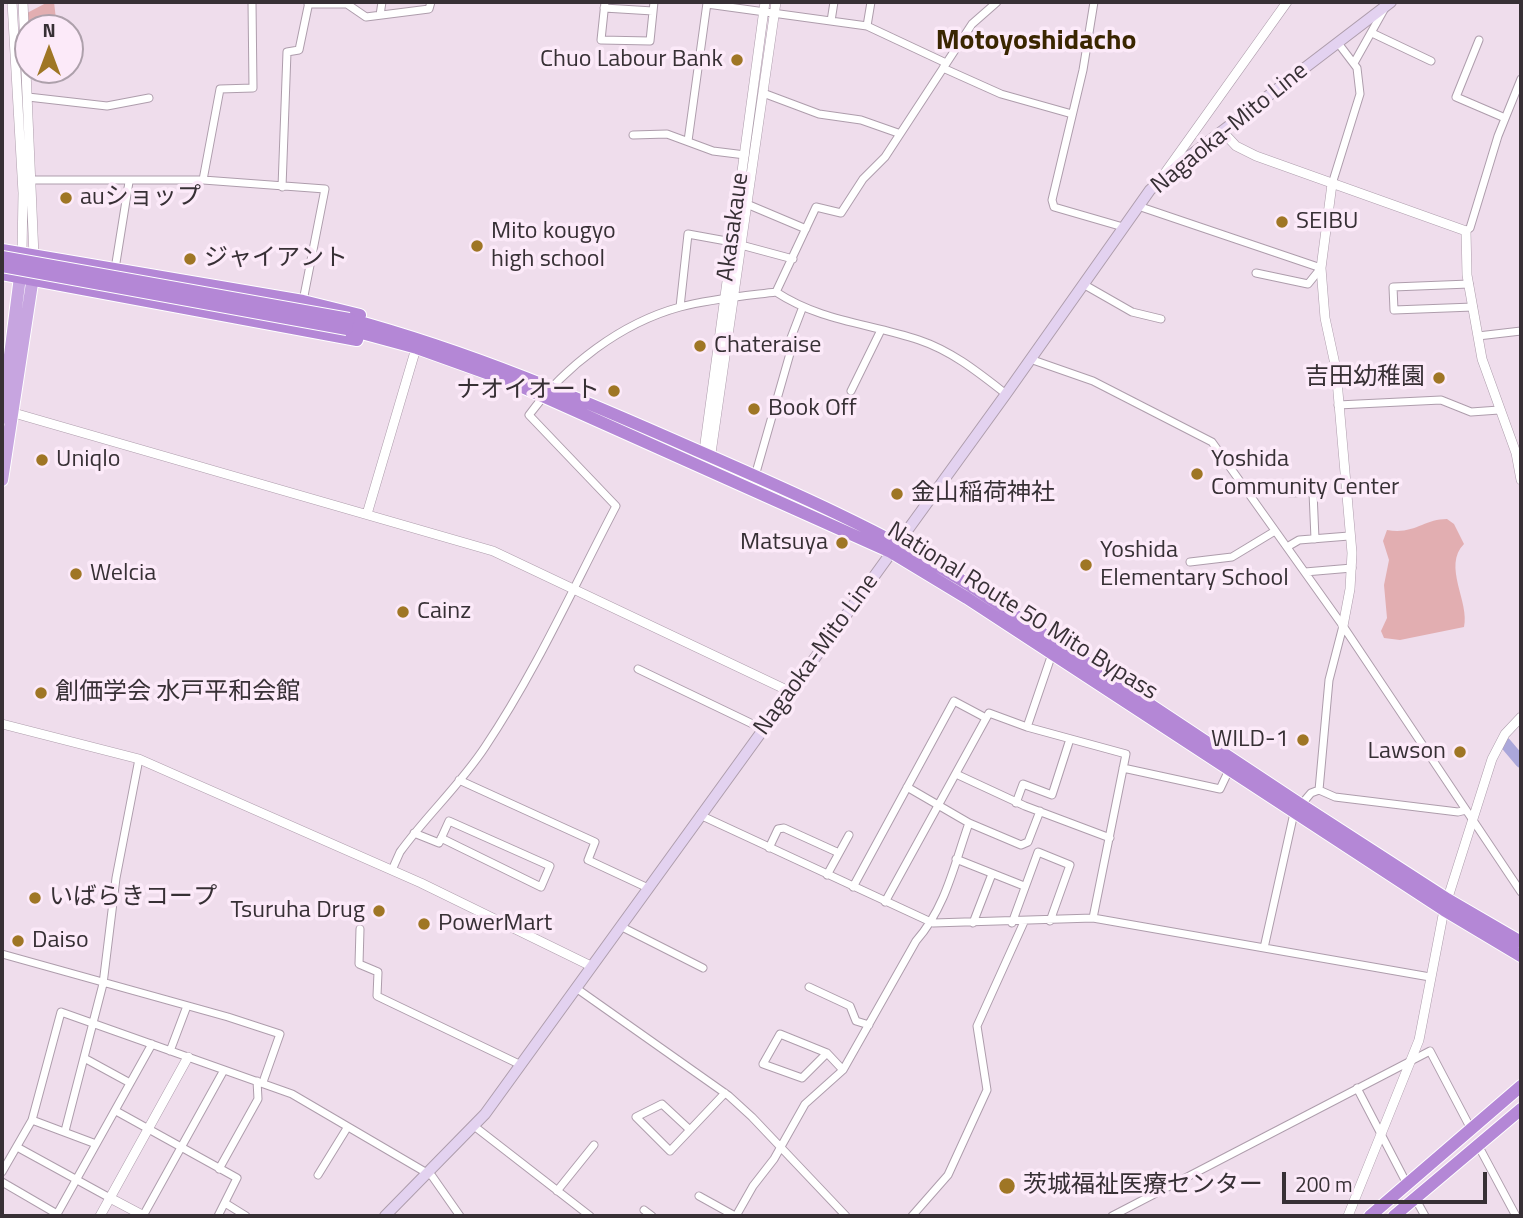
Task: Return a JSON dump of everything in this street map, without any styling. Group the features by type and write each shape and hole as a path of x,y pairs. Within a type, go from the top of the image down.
{"highway":[{"path":"2,250 303,301 411,328 450,341 509,375"},
{"path":"2,257 348,324"},
{"path":"2,266 348,324"},
{"path":"2,274 274,322 509,375"},
{"name":"National Route 50 Mito Bypass","path":"348,324 411,336 549,391 706,459 895,548"},
{"name":"National Route 50 Mito Bypass","path":"706,459 755,476 895,548 1055,648 1521,956"},
{"name":"National Route 50 Mito Bypass","path":"1055,648 1229,770 1297,809"},
{"name":"National Route 50 Mito Bypass","path":"1445,904 1521,942"},
{"path":"1370,1216 1521,1086"},
{"path":"1394,1216 1521,1109"}],"main road":[{"name":"Nagaoka-Mito Line","path":"385,1216 474,1126 521,1065 1006,394 1138,206 1161,179 1389,4"},
{"path":"2,480 5,412 27,278 28,255"}],"street":[{"path":"12,2 28,255"},
{"path":"23,2 32,180 28,255"},
{"path":"203,180 220,89 253,88 252,2"},
{"path":"380,15 382,2"},
{"path":"282,187 287,52 299,50 308,3 351,4 366,17 429,9 431,2"},
{"path":"653,11 604,5 601,40 650,41 654,2"},
{"name":"Akasakaue","path":"706,459 724,299 737,243 776,2"},
{"path":"831,21 834,2"},
{"path":"867,26 871,2"},
{"path":"776,292 816,207 841,213 863,179 885,157 898,133 972,24 997,2"},
{"path":"1094,2 1083,70 1052,200 1054,207 1123,227"},
{"path":"1161,179 1287,2"},
{"path":"688,141 707,3 764,6 775,13 867,26 1001,94 1072,114"},
{"path":"1354,63 1389,4"},
{"name":"Akasakaue","path":"743,202 744,155 764,6"},
{"path":"1372,33 1431,61"},
{"path":"1479,40 1456,97 1505,118"},
{"path":"1319,790 1329,680 1343,626 1352,568 1338,405 1321,268 1332,184 1360,94 1354,63 1338,43"},
{"path":"1466,231 1470,228 1505,118 1521,79"},
{"path":"763,93 819,114 861,120 898,133"},
{"path":"28,97 107,106 149,98"},
{"path":"1222,131 1245,151 1466,231"},
{"path":"633,135 667,134 713,151 744,155"},
{"path":"32,180 203,180 325,189 303,301"},
{"path":"115,269 129,182"},
{"path":"743,202 806,229"},
{"path":"1138,206 1321,268"},
{"path":"1466,231 1469,284 1482,359 1499,410 1518,452 1521,480"},
{"path":"680,307 688,234 737,243 793,259"},
{"name":"Akasakaue","path":"706,459 734,298 737,243"},
{"path":"1256,273 1308,284 1321,268"},
{"path":"1469,284 1392,286 1394,310 1473,307"},
{"path":"1083,285 1132,312 1161,319"},
{"path":"393,870 414,833 484,749 537,662 615,506 529,415 574,364 614,338 680,307 776,292 802,309 920,340 960,358 1006,394"},
{"path":"755,476 791,349 789,343 802,309"},
{"path":"851,391 881,330"},
{"path":"1478,336 1521,331"},
{"path":"367,514 414,355"},
{"path":"1030,359 1093,381 1206,437 1343,626 1521,891"},
{"path":"1338,405 1441,400 1471,412 1499,410"},
{"path":"5,412 493,551 790,692"},
{"path":"1290,494 1313,492 1315,539"},
{"path":"1190,562 1232,557 1275,531"},
{"path":"1287,547 1299,540 1349,536"},
{"path":"1305,572 1352,568"},
{"path":"1027,727 1055,648"},
{"path":"638,669 763,729"},
{"path":"853,887 954,701 986,718"},
{"path":"885,902 989,713 1027,727 1126,754 1093,918"},
{"path":"1348,1216 1412,1059 1445,904 1496,748 1521,717"},
{"path":"2,724 139,759 393,870 591,966"},
{"path":"1016,803 1023,784 1052,796 1070,739"},
{"path":"65,1131 86,1059 103,984 116,878 139,759"},
{"path":"1123,768 1220,789 1229,770"},
{"path":"956,774 1016,803 1110,838"},
{"path":"459,780 595,842 588,860 648,888"},
{"path":"907,788 969,823 1021,845 1028,842 1040,811"},
{"path":"1264,948 1297,809 1311,793 1319,790 1335,797 1458,812 1466,810"},
{"path":"700,815 933,923 1012,923 1093,918 1430,976"},
{"path":"414,833 439,843 441,838 449,821 550,866 541,887 441,838"},
{"path":"699,1196 736,1216 753,1186 775,1159 780,1145 805,1104 843,1070 916,941 933,923 943,904 969,823"},
{"path":"769,848 778,829 784,828 839,853"},
{"path":"827,875 849,835"},
{"path":"1012,923 1038,852 1070,865 1050,921"},
{"path":"956,859 1024,886"},
{"path":"973,923 992,874"},
{"path":"912,1216 948,1175 987,1090 977,1026 1024,922"},
{"path":"620,926 703,968"},
{"path":"360,929 359,964 377,972 377,996 521,1065"},
{"path":"2,954 280,1034 260,1082 258,1099 219,1169"},
{"path":"809,987 850,1006 856,1021 869,1025"},
{"path":"576,988 724,1093 780,1145 846,1216"},
{"path":"170,1051 187,1006"},
{"path":"2,1172 32,1120 61,1012 292,1094 428,1173 460,1216"},
{"path":"827,1053 802,1079 763,1064 780,1034 827,1053 843,1070"},
{"path":"2,1182 57,1215 152,1044"},
{"path":"1111,1216 1430,1051 1471,1129"},
{"path":"100,1216 188,1057"},
{"path":"86,1059 130,1083"},
{"path":"17,1147 143,1216 224,1070"},
{"path":"1357,1088 1408,1184"},
{"path":"690,1130 662,1104 636,1116 670,1151 690,1130 724,1093"},
{"path":"116,1111 237,1178 218,1216"},
{"path":"32,1120 96,1144"},
{"path":"474,1126 590,1216"},
{"path":"318,1175 347,1128"},
{"path":"557,1191 594,1145"},
{"path":"1478,1145 1516,1216"},
{"path":"1415,1198 1425,1216"},
{"path":"225,1203 246,1216"},
{"path":"644,1210 652,1216"}],"shaded area":[{"path":"48,2 54,2 55,14 27,13"},
{"path":"1447,519 1454,524 1464,544 1458,553 1456,573 1465,617 1464,627 1400,640 1384,638 1381,631 1387,618 1384,585 1389,560 1383,541 1387,530 1412,529 1432,521"}],"waterway":[{"path":"1505,743 1521,762"}],"place":[{"name":"Chuo Labour Bank","path":"737,60"},
{"name":"auショップ","path":"66,198"},
{"name":"SEIBU","path":"1282,222"},
{"name":"Mito kougyo high school","path":"477,246"},
{"name":"ジャイアント","path":"190,259"},
{"name":"Chateraise","path":"700,346"},
{"name":"吉田幼稚園","path":"1439,378"},
{"name":"ナオイオート","path":"614,391"},
{"name":"Book Off","path":"754,409"},
{"name":"Uniqlo","path":"42,460"},
{"name":"Yoshida Community Center","path":"1197,474"},
{"name":"金山稲荷神社","path":"897,494"},
{"name":"Matsuya","path":"842,543"},
{"name":"Yoshida Elementary School","path":"1086,565"},
{"name":"Welcia","path":"76,574"},
{"name":"Cainz","path":"403,612"},
{"name":"創価学会 水戸平和会館","path":"41,693"},
{"name":"WILD-1","path":"1303,740"},
{"name":"Lawson","path":"1460,752"},
{"name":"いばらきコープ","path":"35,898"},
{"name":"Tsuruha Drug","path":"379,911"},
{"name":"PowerMart","path":"424,924"},
{"name":"Daiso","path":"18,941"},
{"name":"茨城福祉医療センター","path":"1007,1186"}],"district":[{"name":"Motoyoshidacho","path":"1036,42"}]}
